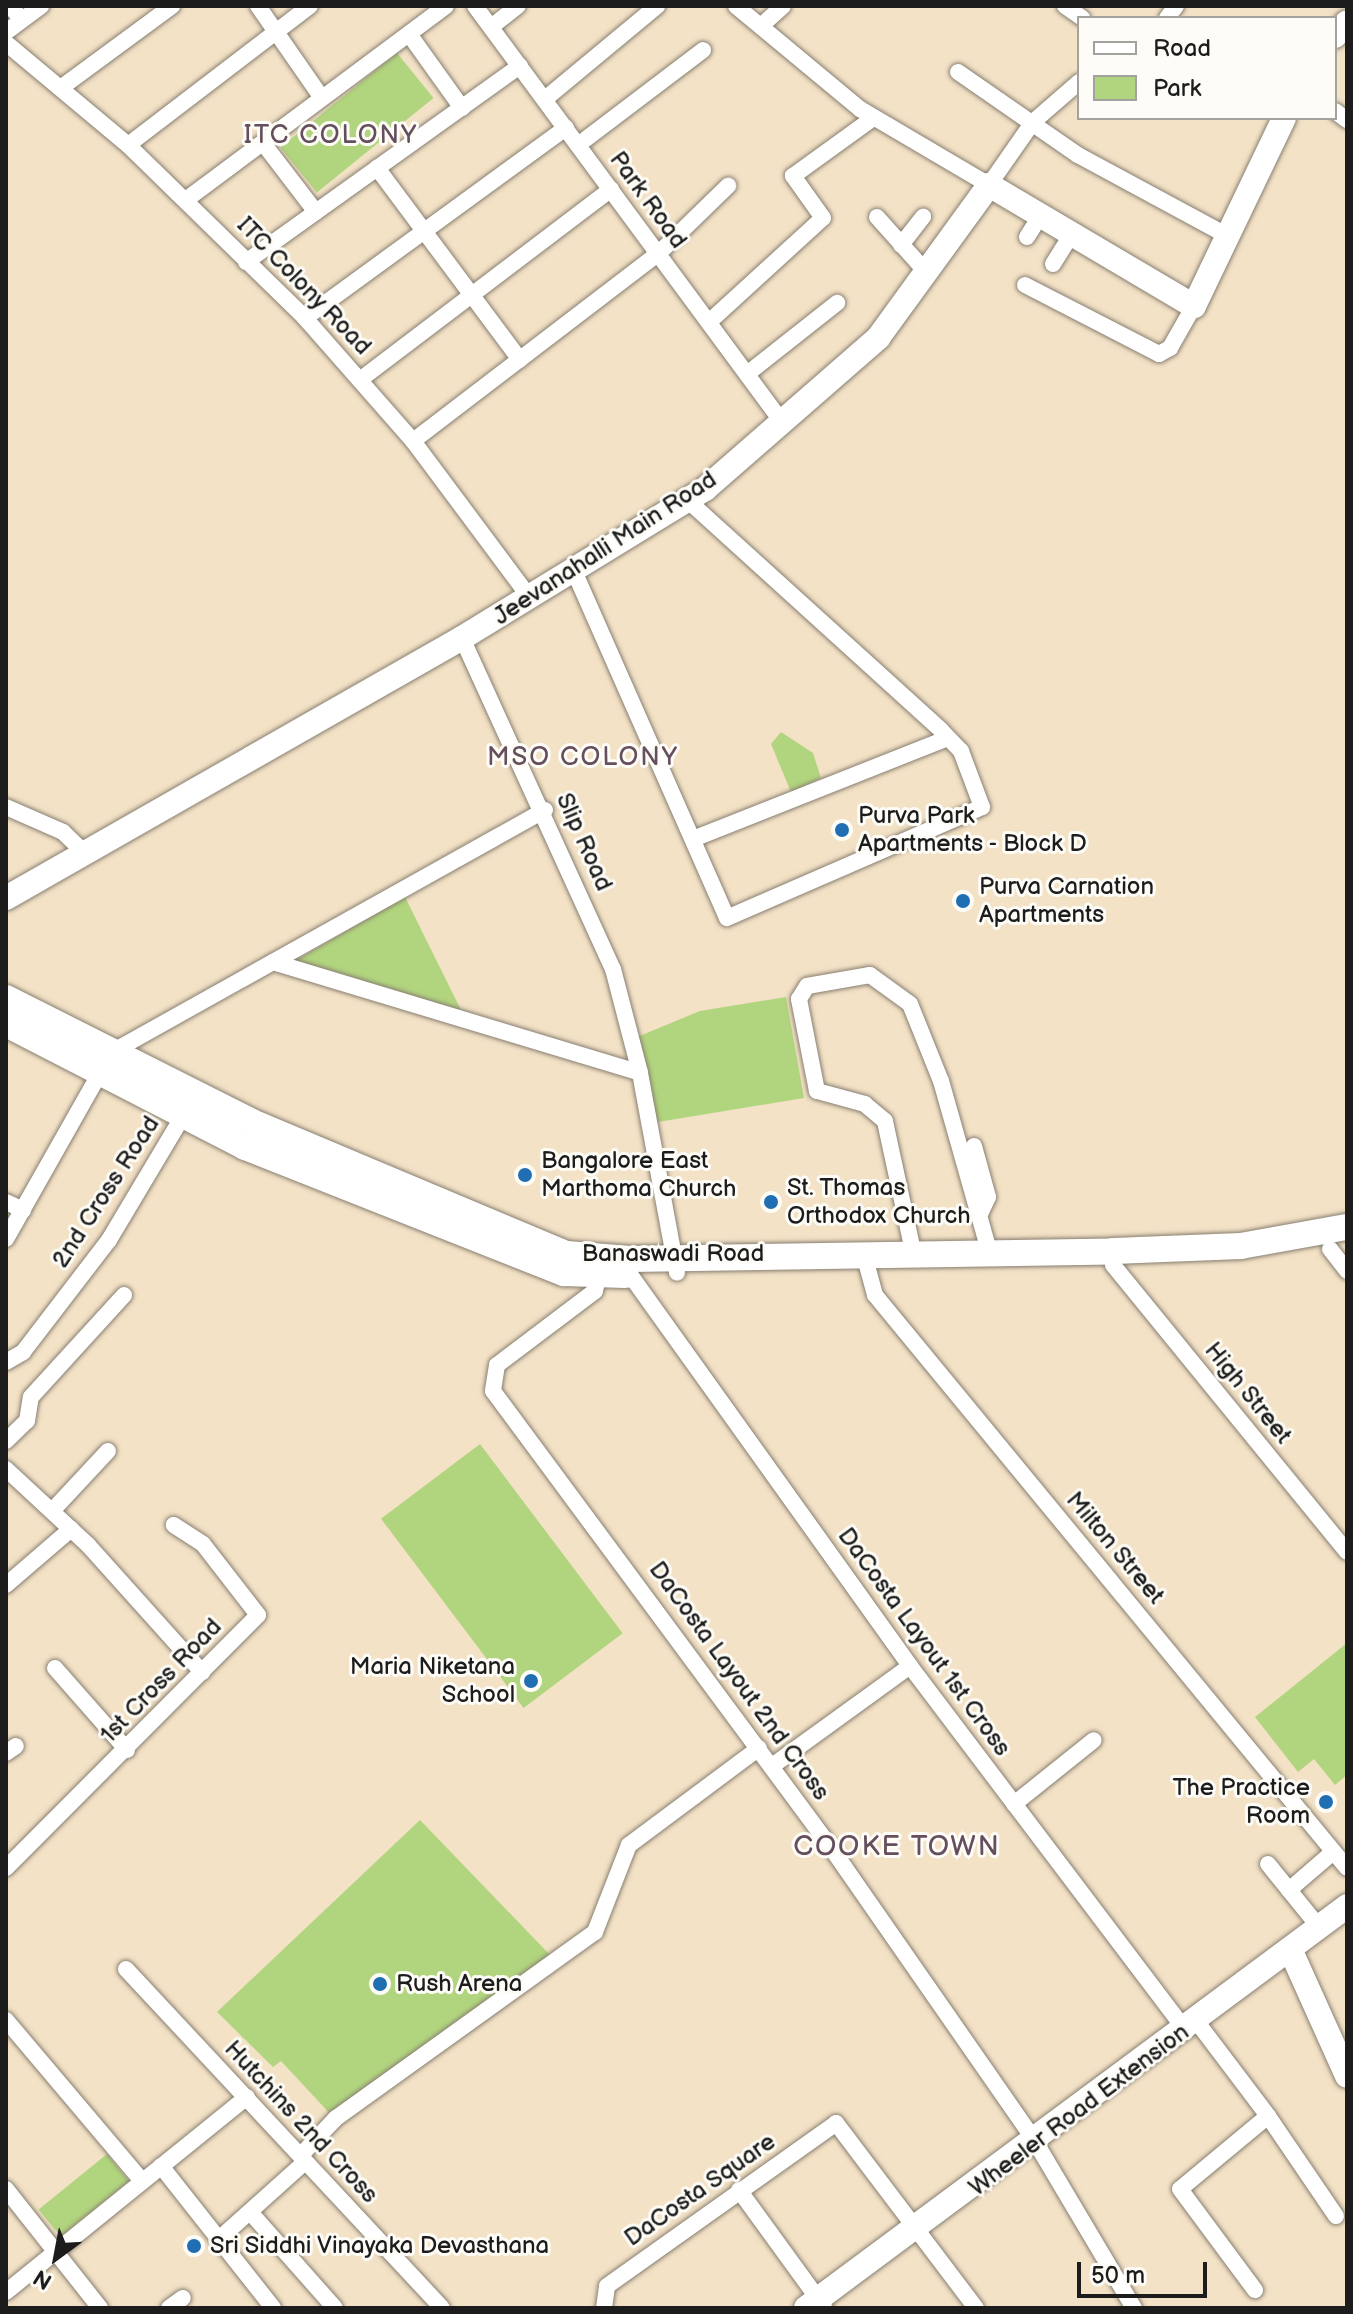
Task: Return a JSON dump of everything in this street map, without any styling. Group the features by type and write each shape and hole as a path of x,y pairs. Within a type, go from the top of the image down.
{"main road":[{"name":"Banaswadi Road","path":"6,998 106,1062 190,1105 245,1147 564,1273 601,1266 631,1268 862,1258 1113,1265 1338,1247"},
{"name":"Banaswadi Road","path":"6,1024 106,1062"},
{"name":"Banaswadi Road","path":"862,1258 913,1251 1241,1246 1347,1227"}],"street":[{"path":"10,6 22,20"},
{"path":"6,32 41,6"},
{"path":"62,87 172,6"},
{"path":"258,6 322,98"},
{"path":"128,145 310,6"},
{"path":"187,199 446,6"},
{"name":"Park Road","path":"475,6 782,422"},
{"path":"491,27 518,6"},
{"path":"545,99 657,6"},
{"path":"736,6 873,118 1194,306"},
{"path":"762,25 783,6"},
{"path":"409,34 462,108"},
{"name":"ITC Colony Road","path":"6,43 62,87 187,199 246,262 305,318 413,441 530,598"},
{"path":"578,145 703,50"},
{"path":"246,262 520,66"},
{"path":"958,72 1078,155 1228,236"},
{"path":"989,185 1033,122 1077,84"},
{"path":"709,322 823,218 793,176 873,118"},
{"path":"1025,285 1159,354 1170,348 1194,306 1283,120"},
{"path":"305,318 566,128"},
{"path":"263,143 316,212"},
{"path":"377,168 520,360"},
{"name":"Jeevanahalli Main Road","path":"6,898 83,851 462,638 687,500 878,338 989,185"},
{"path":"413,441 658,254 728,186"},
{"path":"361,379 469,292 611,189"},
{"path":"1027,237 1041,215"},
{"path":"877,217 927,273"},
{"path":"901,245 923,217"},
{"path":"1053,264 1072,234"},
{"path":"747,374 837,303"},
{"path":"574,571 727,918 982,807 981,790 948,738 687,500"},
{"name":"Slip Road","path":"462,638 545,810 613,969 640,1073 676,1266"},
{"path":"693,839 948,738"},
{"path":"6,807 63,832 83,851"},
{"path":"6,1239 106,1062 273,962 545,810"},
{"path":"273,962 640,1073"},
{"path":"913,1251 885,1121 876,1110 817,1091 799,999 807,986 870,975 910,1004 981,1212 989,1251"},
{"name":"2nd Cross Road","path":"6,1362 23,1352 109,1240 190,1105"},
{"path":"974,1146 988,1197 981,1212"},
{"path":"6,1202 23,1210"},
{"path":"1338,1247 1347,1271"},
{"name":"Milton Street","path":"862,1258 875,1295 1347,1868"},
{"name":"High Street","path":"1113,1265 1347,1552"},
{"name":"DaCosta Layout 2nd Cross","path":"601,1266 595,1291 497,1365 493,1391 759,1748 1036,2142 1134,2308"},
{"name":"DaCosta Layout 1st Cross","path":"631,1268 910,1666 1014,1804 1191,2027 1268,2116 1336,2216"},
{"path":"6,1441 27,1421 31,1397 124,1295"},
{"path":"52,1511 108,1451"},
{"path":"6,1469 71,1529 202,1672"},
{"name":"1st Cross Road","path":"6,1868 127,1750 259,1612 203,1544 174,1525"},
{"path":"6,1585 71,1529"},
{"path":"772,1766 910,1666"},
{"path":"55,1668 127,1750"},
{"path":"1014,1804 1094,1740"},
{"path":"218,2240 303,2158 336,2118 595,1932 629,1845 759,1748"},
{"path":"1289,1890 1333,1852"},
{"path":"1268,1864 1319,1927"},
{"name":"Wheeler Road Extension","path":"817,2305 1191,2027 1347,1906"},
{"path":"1290,1949 1347,2076"},
{"name":"Hutchins 2nd Cross","path":"126,1969 442,2308"},
{"path":"6,2020 142,2181"},
{"path":"6,2292 55,2249 247,2097"},
{"path":"1255,2290 1180,2189 1268,2116"},
{"name":"DaCosta Square","path":"602,2305 607,2286 836,2123 918,2229"},
{"path":"161,2166 273,2308"},
{"path":"6,2189 100,2308"},
{"path":"739,2190 817,2305"},
{"path":"250,2212 335,2308"},
{"path":"918,2229 976,2308"},
{"path":"169,2308 183,2298"}],"green space":[{"path":"397,53 434,98 317,192 280,147"},
{"path":"781,732 813,753 821,778 791,792 771,744"},
{"path":"405,897 461,1010 295,961"},
{"path":"786,997 804,1098 658,1122 637,1037 700,1011"},
{"path":"480,1444 623,1633 524,1708 381,1519"},
{"path":"1347,1643 1347,1775 1335,1785 1314,1759 1298,1772 1255,1717"},
{"name":"Rush Arena","path":"420,1820 551,1956 333,2117 281,2061 273,2067 217,2012"},
{"path":"107,2154 129,2181 61,2237 39,2209"}],"place":[{"name":"Purva Park Apartments - Block D","path":"842,830"},
{"name":"Purva Carnation Apartments","path":"963,901"},
{"name":"Bangalore East Marthoma Church","path":"525,1175"},
{"name":"St. Thomas Orthodox Church","path":"771,1202"},
{"name":"Maria Niketana School","path":"531,1681"},
{"name":"The Practice Room","path":"1326,1802"},
{"name":"Rush Arena","path":"380,1984"},
{"name":"Sri Siddhi Vinayaka Devasthana","path":"194,2246"}],"district":[{"name":"ITC COLONY","path":"331,136"},
{"name":"MSO COLONY","path":"583,758"},
{"name":"COOKE TOWN","path":"897,1847"}]}
